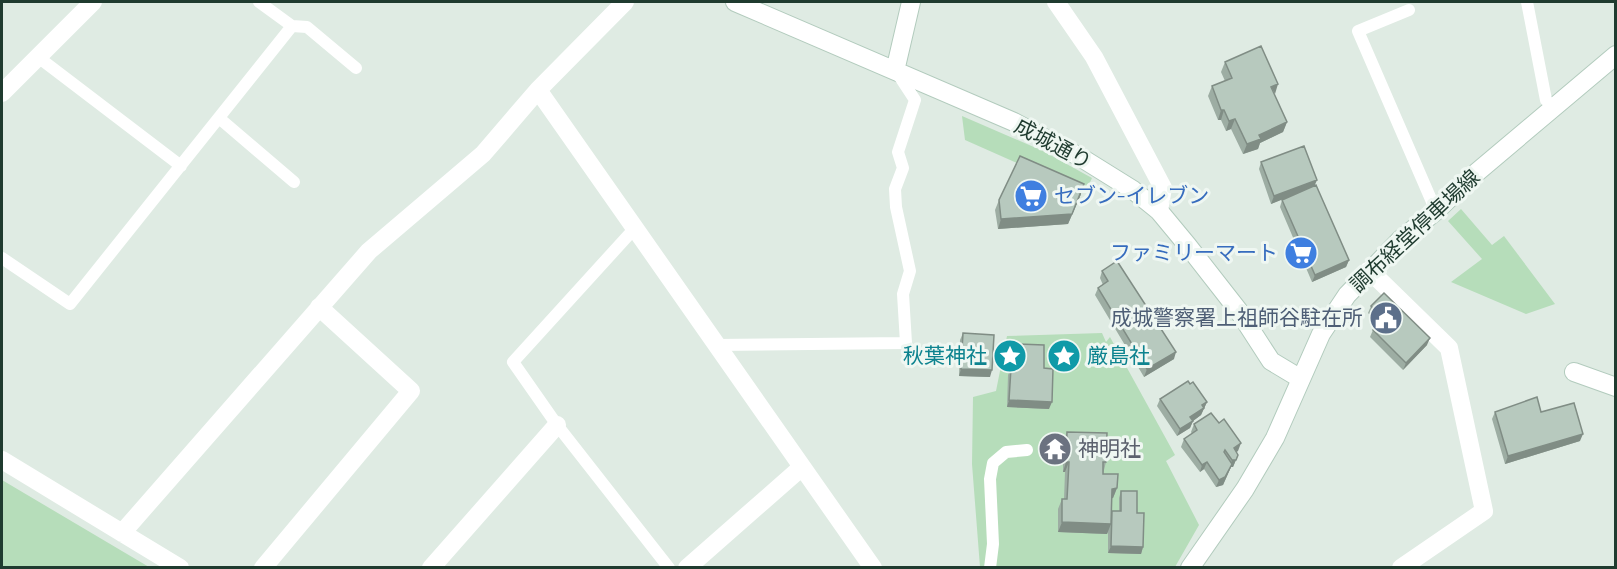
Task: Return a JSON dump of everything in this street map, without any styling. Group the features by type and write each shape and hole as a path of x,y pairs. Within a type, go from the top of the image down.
{"street":[{"path":"2,93 93,2"},
{"path":"122,533 369,251 483,154 538,90 625,2"},
{"name":"成城通り","path":"735,2 1014,122 1080,157 1133,190 1160,211 1238,310 1271,361 1301,379"},
{"path":"895,70 911,2"},
{"path":"1056,2 1094,57 1163,188 1160,211"},
{"name":"調布経堂停車場線","path":"1190,567 1245,489 1275,438 1321,334 1347,295 1401,239 1615,56"},
{"path":"538,90 873,567"},
{"path":"1369,270 1449,348 1484,511 1401,567"},
{"path":"263,567 411,391 319,308"},
{"path":"1574,372 1616,387"},
{"path":"430,567 557,425"},
{"path":"2,460 180,567"},
{"path":"687,567 802,467"}],"lane":[{"path":"259,2 292,26 307,27 356,68"},
{"path":"1527,2 1546,100 1554,108"},
{"path":"1409,9 1358,31 1436,211"},
{"path":"2,258 70,304 292,26"},
{"path":"38,57 181,166"},
{"path":"716,345 906,343 903,294 910,271 896,207 895,189 903,168 897,152 915,100 895,70"},
{"path":"219,118 294,182"},
{"path":"634,228 513,362 557,425 669,567"},
{"path":"990,567 993,544 990,479 993,463 1006,452 1027,450"}],"green space":[{"path":"962,116 1043,151 1092,178 1085,193 965,140"},
{"path":"1461,209 1492,245 1504,236 1555,304 1526,314 1451,282 1482,259 1448,221"},
{"name":"神明社","path":"1102,333 1106,342 1110,337 1175,455 1166,461 1199,525 1175,567 980,567 972,464 973,397 996,391 1007,336"},
{"path":"2,480 149,567 2,567"}],"building":[{"path":"1261,46 1278,84 1271,87 1287,122 1259,135 1261,139 1247,144 1235,119 1229,121 1224,110 1221,110 1212,86 1232,78 1225,62"},
{"path":"1304,146 1317,180 1274,196 1261,162"},
{"path":"1020,156 1084,184 1072,214 1001,219 999,200"},
{"path":"1316,185 1349,260 1315,275 1282,200"},
{"path":"1117,261 1176,352 1147,369 1098,288 1108,281 1102,271"},
{"path":"1384,293 1430,338 1406,363 1373,330 1383,319 1371,306"},
{"path":"963,333 994,335 992,370 961,369"},
{"path":"1018,344 1044,345 1044,368 1053,369 1052,402 1009,400 1011,368 1017,368"},
{"path":"1188,381 1190,384 1193,382 1207,402 1202,405 1204,408 1190,417 1193,421 1180,429 1160,399"},
{"path":"1537,397 1541,412 1574,403 1583,434 1508,456 1495,412"},
{"path":"1211,413 1219,423 1224,419 1241,443 1234,448 1238,455 1236,460 1232,460 1225,450 1232,464 1225,477 1219,480 1207,462 1202,465 1184,439 1197,430 1194,424"},
{"path":"1067,432 1107,433 1106,462 1103,462 1103,474 1118,474 1117,488 1112,489 1111,524 1062,522 1062,499 1067,499 1069,462 1066,462"},
{"path":"1121,491 1137,491 1137,513 1144,513 1143,547 1111,546 1112,511 1121,511"}],"place":[{"name":"セブン-イレブン","path":"1031,196"},
{"name":"ファミリーマート","path":"1301,253"},
{"name":"成城警察署上祖師谷駐在所","path":"1386,318"},
{"name":"秋葉神社","path":"1010,356"},
{"name":"厳島社","path":"1064,356"},
{"name":"神明社","path":"1055,449"}]}
